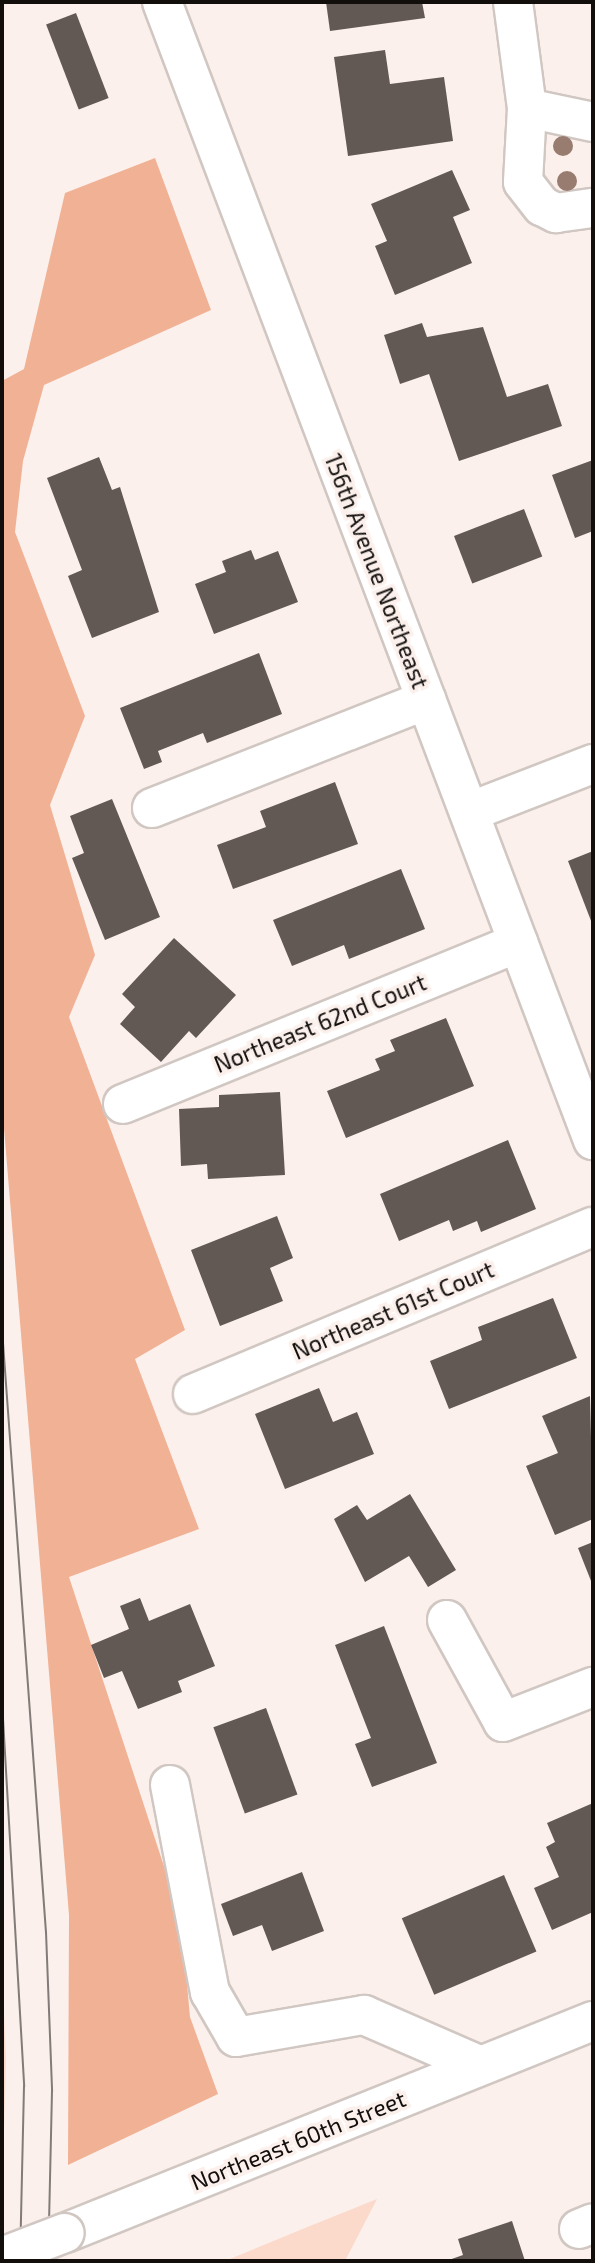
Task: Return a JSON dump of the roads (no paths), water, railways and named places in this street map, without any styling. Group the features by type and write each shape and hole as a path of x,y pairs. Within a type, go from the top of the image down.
{"street":[{"name":"156th Avenue Northeast","path":"162,2 593,1140"},
{"path":"513,2 527,108 520,166 530,196 556,213 593,208"},
{"path":"527,108 593,122"},
{"path":"152,808 426,699"},
{"path":"469,813 593,764"},
{"name":"Northeast 62nd Court","path":"123,1104 518,943"},
{"name":"Northeast 61st Court","path":"193,1394 593,1227"},
{"path":"447,1620 503,1722 593,1687"},
{"path":"170,1785 210,1992 236,2037 364,2015 479,2065"},
{"name":"Northeast 60th Street","path":"2,2257 479,2065 591,2028"}],"tram line":[{"path":"2,1329 46,1932 52,2091 48,2261"},
{"path":"2,1701 24,2086 20,2261"}]}
